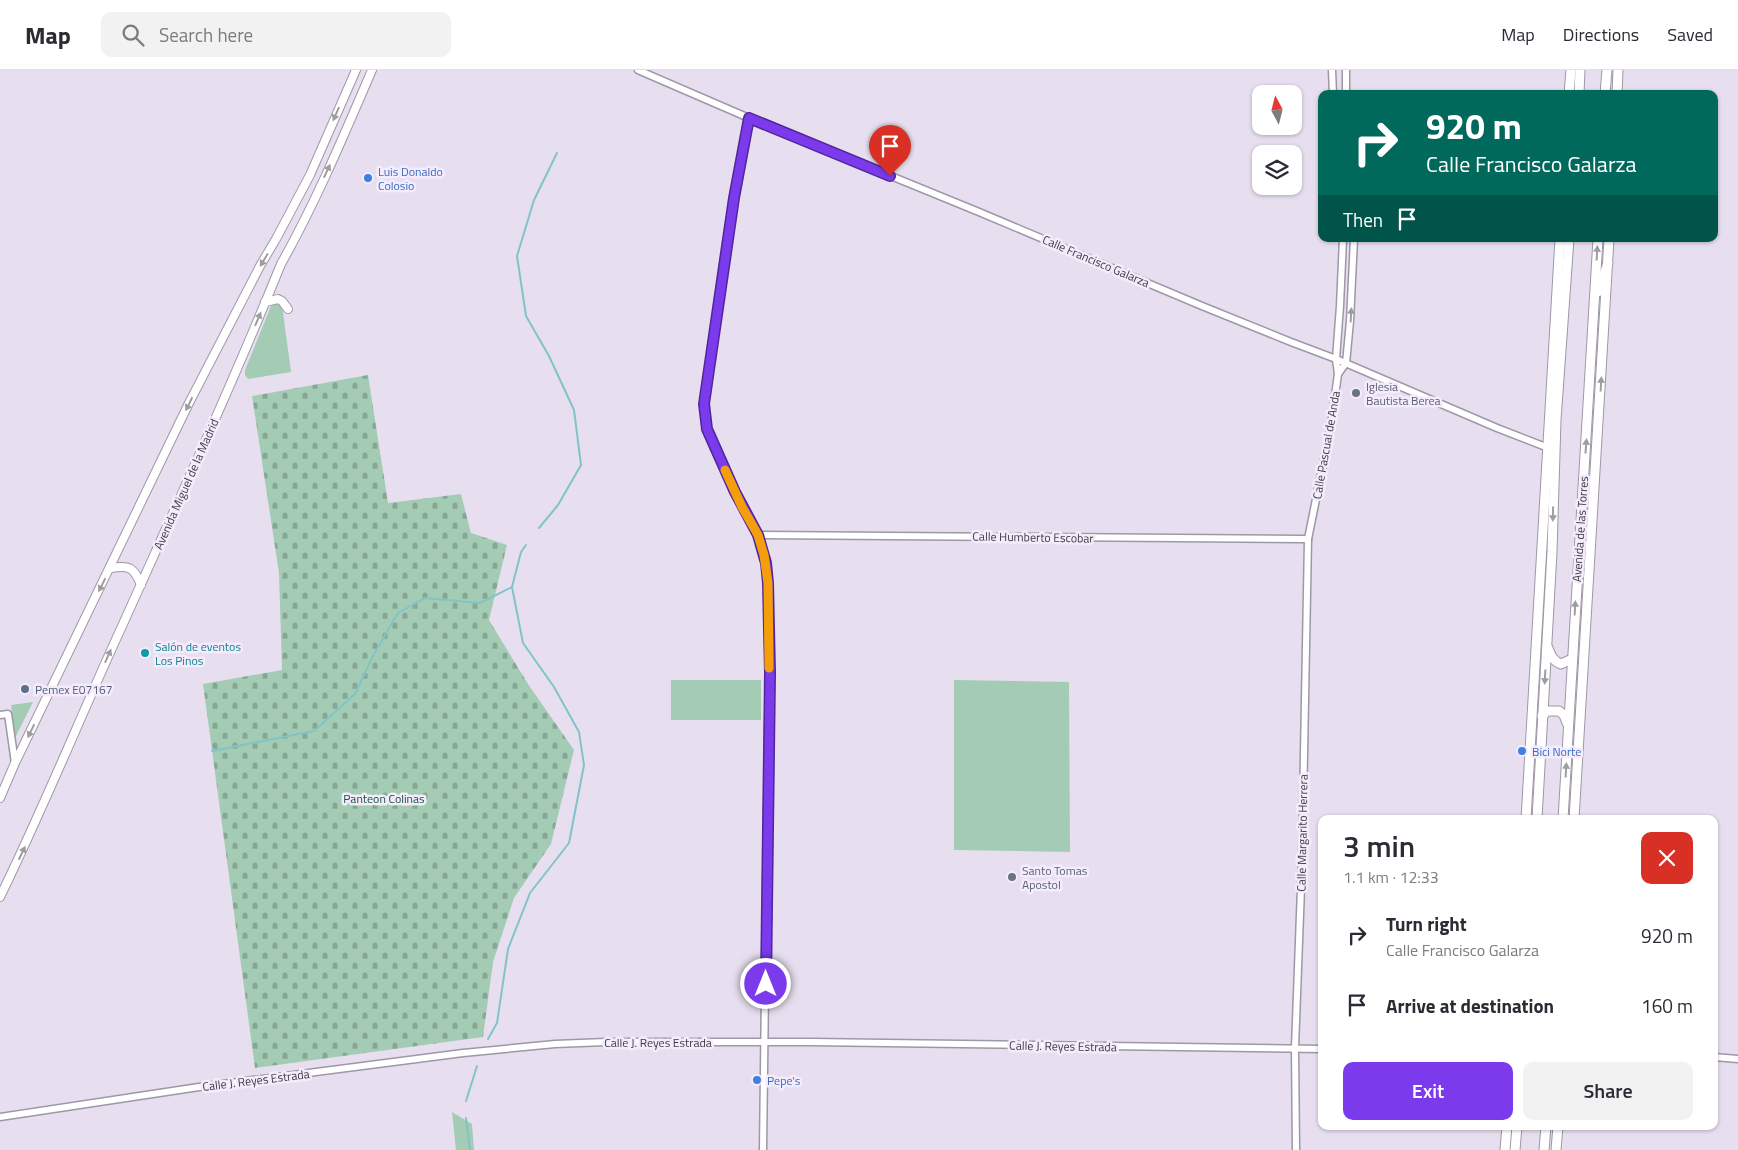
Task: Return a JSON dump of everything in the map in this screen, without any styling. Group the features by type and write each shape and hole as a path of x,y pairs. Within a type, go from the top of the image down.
{"main road":[{"path":"0,798 15,763 210,362 310,174 356,70"},
{"name":"Avenida Miguel de la Madrid","path":"0,897 31,834 266,302 281,264 298,233 338,148 372,70"},
{"path":"1569,90 1571,70"},
{"path":"1579,90 1580,70"},
{"path":"1605,90 1607,70"},
{"path":"1617,90 1618,70"},
{"name":"Avenida de las Torres","path":"1537,815 1552,552 1549,417 1560,242"},
{"name":"Avenida de las Torres","path":"1526,815 1551,449 1569,242"},
{"name":"Avenida de las Torres","path":"1563,815 1598,242"},
{"name":"Avenida de las Torres","path":"1574,815 1609,242"},
{"path":"1595,302 1608,263"},
{"path":"266,302 278,299 288,309"},
{"path":"111,568 124,566 132,570 137,575 141,585"},
{"path":"1546,646 1556,662 1560,664 1572,659"},
{"path":"1542,716 1547,711 1559,711 1564,715 1568,726"},
{"path":"1506,1150 1507,1130"},
{"path":"1515,1150 1517,1130"},
{"path":"1544,1150 1546,1130"},
{"path":"1556,1150 1558,1130"}],"street":[{"name":"Calle Francisco Galarza","path":"638,70 749,118 1551,449"},
{"path":"1332,70 1333,90"},
{"path":"1346,70 1346,90"},
{"path":"749,118 734,198 704,414 707,429 727,475 758,535 766,563 768,583 770,673 763,1150"},
{"name":"Calle Pascual de Anda","path":"1314,516 1331,425 1338,374 1336,359 1342,242"},
{"path":"1346,363 1354,242"},
{"name":"Calle Pascual de Anda","path":"1338,374 1346,363"},
{"name":"Calle Margarito Herrera","path":"1296,1150 1295,1048 1302,861 1308,540 1314,516"},
{"name":"Calle Humberto Escobar","path":"758,535 1308,540"},
{"path":"0,715 8,714 15,763"},
{"name":"Calle J. Reyes Estrada","path":"0,1116 199,1087 497,1049 555,1044 606,1042 765,1042 1318,1049"},
{"path":"1718,1057 1738,1059"}],"green space":[{"path":"278,302 282,305 291,372 248,379 245,375 245,370 271,306"},
{"name":"Panteon Colinas","path":"368,375 388,503 461,494 471,533 507,545 489,620 528,684 574,750 551,844 514,898 493,962 483,1037 255,1068 203,684 282,670 279,573 252,396"},
{"path":"671,680 761,680 761,720 671,720"},
{"path":"954,680 1069,682 1070,852 954,850"},
{"path":"33,702 15,738 11,705"},
{"path":"452,1112 472,1124 474,1150 456,1150"}],"waterway":[{"path":"539,528 558,505 581,465 574,410 549,356 526,316 517,256 534,200 557,153"},
{"path":"488,1039 497,1023 508,949 530,893 569,843 584,765 579,732 554,687 523,643 512,587 521,552 526,545"},
{"path":"212,751 314,731 355,694 373,656 398,613 425,598 480,603 512,587"},
{"path":"466,1101 477,1066"},
{"path":"466,1118 470,1150"}],"slow traffic":[{"path":"725,470 742,507 758,535 766,563 769,668"}],"place":[{"name":"Luis Donaldo Colosio","path":"368,178"},
{"name":"Iglesia Bautista Berea","path":"1356,393"},
{"name":"Salón de eventos Los Pinos","path":"145,653"},
{"name":"Pemex E07167","path":"25,689"},
{"name":"Bici Norte","path":"1522,751"},
{"name":"Santo Tomas Apostol","path":"1012,877"},
{"name":"Pepe's","path":"757,1080"}],"route":[{"path":"766,984 770,673 766,563 758,535 727,475 707,429 704,414 734,198 749,118 890,176"}]}
